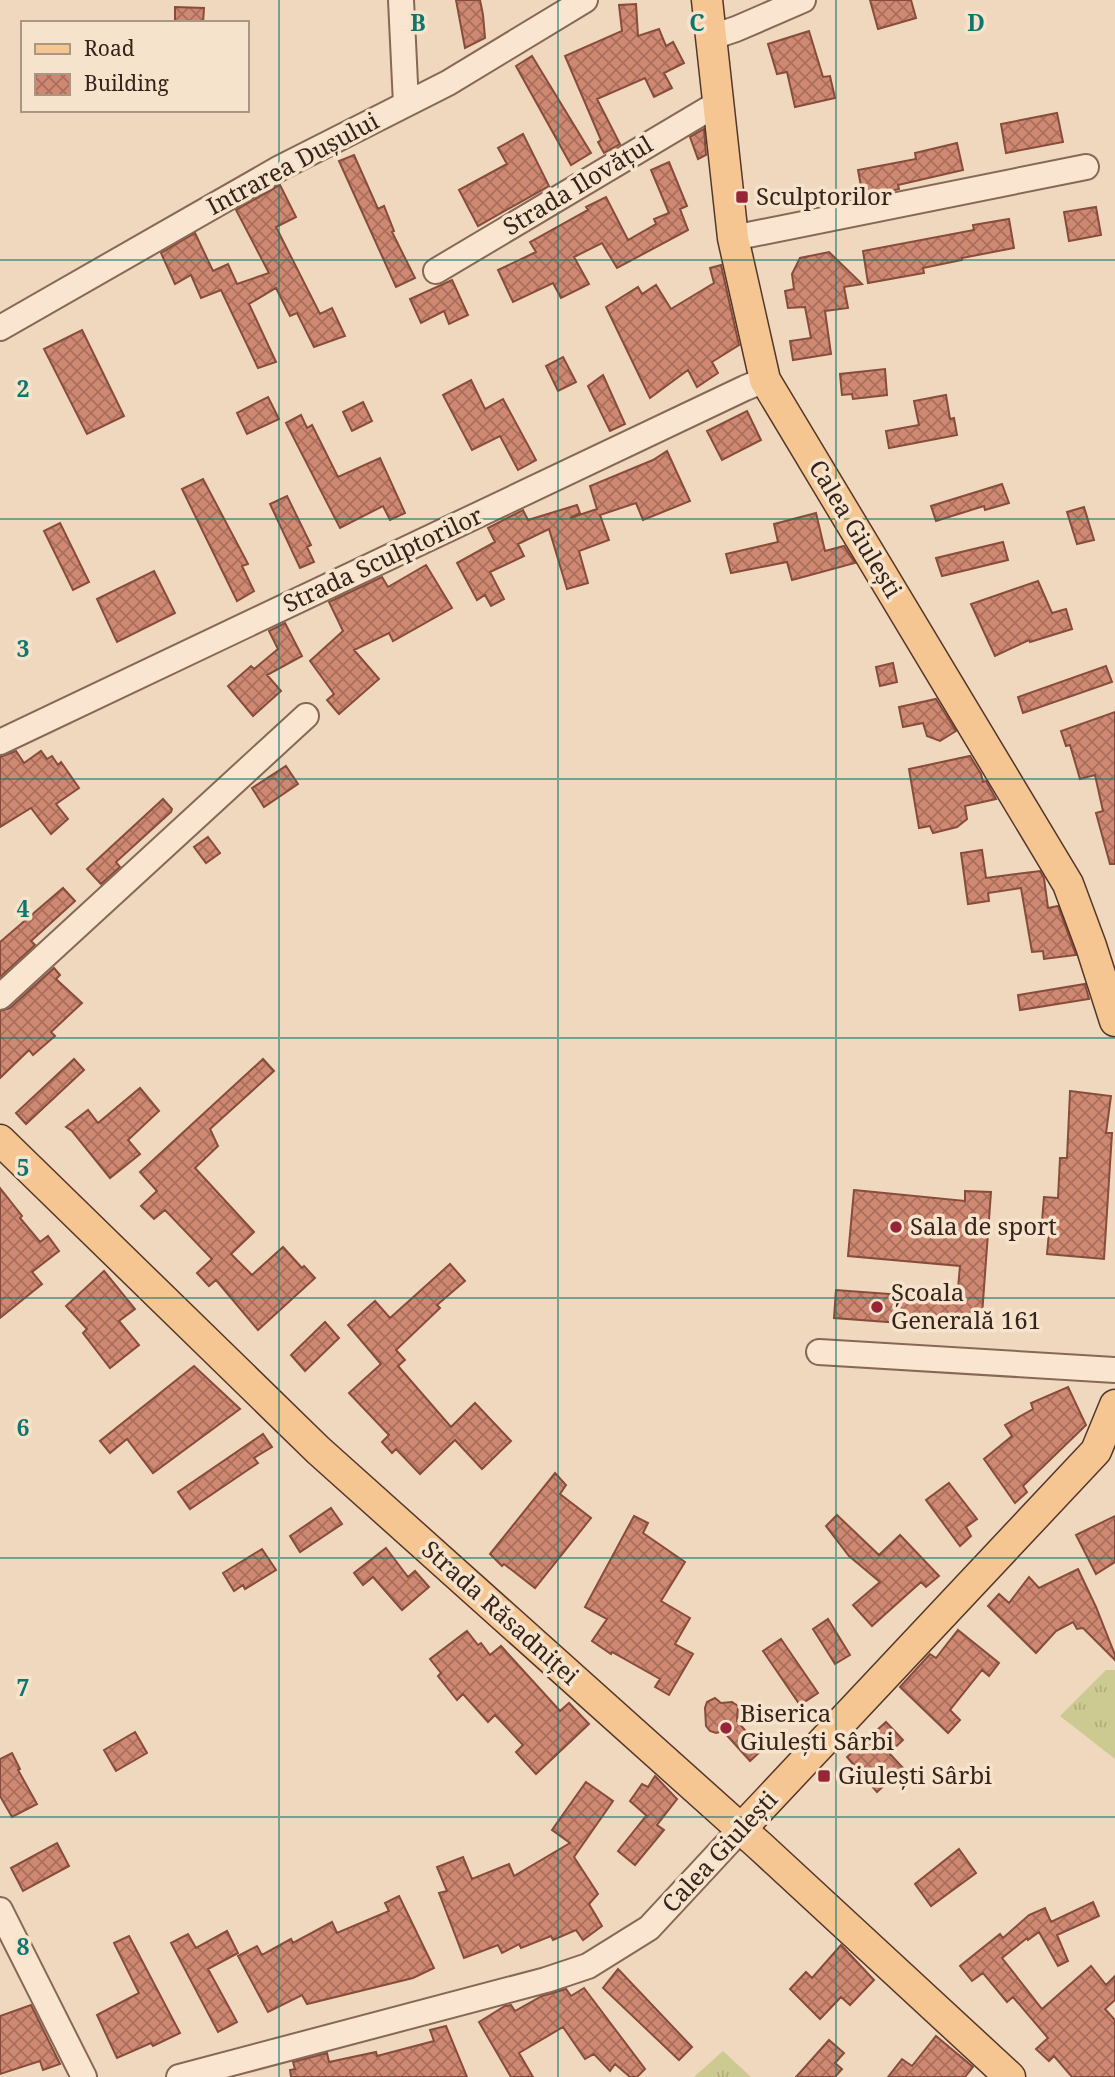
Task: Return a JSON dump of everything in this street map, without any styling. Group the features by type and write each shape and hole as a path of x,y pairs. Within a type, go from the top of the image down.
{"main road":[{"name":"Calea Giulești","path":"708,0 733,238 765,380 1068,884 1115,1021"},
{"name":"Strada Răsadniței","path":"0,1140 318,1450 741,1829 1010,2077"},
{"name":"Calea Giulești","path":"741,1829 1096,1451 1115,1405"}],"street":[{"path":"401,0 406,104"},
{"name":"Intrarea Dușului","path":"0,328 280,168 448,83 586,0"},
{"path":"712,37 803,0"},
{"name":"Strada Ilovățul","path":"436,271 720,102"},
{"path":"733,238 1086,167"},
{"name":"Strada Sculptorilor","path":"0,742 765,380"},
{"path":"0,997 306,716"},
{"path":"819,1352 1115,1370"},
{"name":"Calea Giulești","path":"179,2077 546,1980 587,1966 649,1928 741,1829"},
{"path":"0,1910 84,2077"}],"green space":[{"path":"1106,1670 1115,1670 1115,1759 1060,1716"},
{"path":"723,2051 751,2077 694,2077"}],"building":[{"path":"456,0 480,0 483,15 485,38 465,48"},
{"path":"870,0 911,0 916,18 878,29"},
{"path":"636,4 638,36 659,29 666,46 673,42 684,63 664,73 672,88 654,97 645,78 597,99 620,144 604,153 565,56 622,31 619,5"},
{"path":"175,7 204,8 203,21 175,21"},
{"path":"809,31 823,77 830,76 835,98 795,107 787,72 777,74 768,44"},
{"path":"532,56 591,153 571,165 516,66"},
{"path":"1057,113 1063,142 1006,153 1001,124"},
{"path":"704,129 706,155 698,159 690,137"},
{"path":"523,134 549,186 478,226 459,190 507,164 498,148"},
{"path":"957,143 963,170 898,185 899,189 863,197 858,170 916,159 915,153"},
{"path":"354,155 378,209 384,206 394,231 392,232 415,278 396,287 339,161"},
{"path":"669,162 687,206 680,209 688,230 617,268 602,243 574,257 589,284 561,298 553,283 513,302 498,270 536,252 530,242 588,210 586,207 606,197 628,240 656,224 654,219 669,213 651,170"},
{"path":"280,185 296,217 276,227 320,314 332,308 345,336 314,347 297,313 290,316 276,288 249,304 276,362 258,368 221,290 201,298 191,275 175,284 161,253 195,233 213,271 228,264 237,284 269,273 236,210"},
{"path":"1096,207 1101,235 1069,241 1064,212"},
{"path":"1009,219 1014,248 923,268 924,273 868,283 863,251 974,230 973,225"},
{"path":"829,252 862,284 844,287 848,308 825,311 831,354 793,360 790,341 811,338 805,307 788,308 785,291 794,289 792,274 800,258"},
{"path":"721,265 739,345 712,362 718,373 697,387 688,370 650,398 606,307 638,287 642,294 656,285 671,309 714,283 710,268"},
{"path":"452,280 468,315 449,324 444,311 421,323 410,299"},
{"path":"82,330 124,416 87,434 44,349"},
{"path":"563,357 576,382 558,391 546,366"},
{"path":"885,369 887,395 853,399 852,394 842,395 840,374"},
{"path":"603,375 625,424 610,431 588,386"},
{"path":"471,380 485,409 503,399 536,460 518,470 500,436 472,450 443,395"},
{"path":"946,395 950,419 954,418 957,435 889,448 886,431 919,425 914,401"},
{"path":"268,397 279,419 247,434 237,413"},
{"path":"363,402 372,421 352,431 343,412"},
{"path":"747,411 761,440 722,460 707,431"},
{"path":"301,415 307,428 312,425 338,477 380,458 405,513 390,520 383,506 340,528 286,423"},
{"path":"667,451 690,501 643,520 636,503 600,515 609,540 579,551 588,583 567,589 549,529 518,544 524,556 490,572 504,599 491,606 485,595 477,600 457,563 495,542 488,528 523,510 528,520 577,505 580,513 570,518 597,509 590,486 653,460"},
{"path":"203,479 248,564 242,566 254,591 237,601 182,489"},
{"path":"1002,484 1009,503 985,510 984,506 936,521 931,506"},
{"path":"287,496 311,545 307,547 314,562 300,568 270,504"},
{"path":"1084,507 1094,540 1077,544 1067,512"},
{"path":"816,513 825,551 844,546 855,563 792,580 787,562 731,573 726,554 778,542 774,524"},
{"path":"60,523 89,582 73,590 44,531"},
{"path":"1003,542 1008,560 942,576 936,558"},
{"path":"426,565 452,608 393,641 389,633 354,650 379,679 339,714 327,700 334,694 310,661 343,631 329,602 382,577 388,587"},
{"path":"154,571 175,613 117,642 97,599"},
{"path":"1038,581 1052,613 1066,609 1072,629 1030,642 1029,640 995,656 971,604"},
{"path":"285,623 302,656 267,675 281,691 253,716 228,686 251,666 254,669 278,649 269,631"},
{"path":"893,663 897,682 880,686 876,667"},
{"path":"1106,666 1112,682 1023,713 1018,697"},
{"path":"936,699 956,731 940,741 927,736 923,723 903,727 899,707"},
{"path":"1115,712 1115,864 1110,864 1096,813 1103,811 1095,775 1080,779 1070,745 1066,746 1061,731"},
{"path":"16,751 24,763 41,751 47,759 52,756 58,765 61,762 79,788 56,804 68,819 51,834 31,808 0,827 0,757"},
{"path":"970,756 983,782 986,781 996,799 965,806 967,819 957,827 933,833 930,826 919,828 909,769"},
{"path":"286,766 298,784 264,807 252,788"},
{"path":"163,799 172,809 171,812 116,862 120,867 101,884 87,869"},
{"path":"208,837 220,853 206,863 194,847"},
{"path":"982,850 986,878 1040,871 1044,878 1048,908 1058,906 1076,955 1044,959 1043,951 1032,952 1021,888 988,893 989,901 968,904 961,853"},
{"path":"63,888 75,901 31,941 35,945 0,977 0,942"},
{"path":"54,968 60,975 56,979 82,1003 51,1032 55,1036 33,1055 29,1050 0,1078 0,1011 10,1008"},
{"path":"1085,984 1089,999 1020,1010 1018,995"},
{"path":"74,1059 84,1070 26,1124 16,1113"},
{"path":"263,1059 274,1071 210,1129 218,1146 195,1168 254,1232 231,1254 252,1275 283,1247 315,1278 258,1330 216,1280 209,1286 197,1273 212,1259 165,1210 154,1219 141,1206 157,1191 140,1172"},
{"path":"140,1088 159,1111 128,1140 140,1154 110,1178 66,1127 88,1110 98,1123"},
{"path":"1070,1091 1111,1096 1106,1133 1112,1133 1104,1259 1047,1254 1050,1221 1042,1221 1044,1197 1058,1198 1060,1158 1067,1158"},
{"path":"0,1188 40,1242 48,1236 59,1251 32,1272 42,1284 0,1318"},
{"path":"854,1190 965,1201 965,1191 991,1192 981,1329 834,1318 836,1290 957,1299 960,1266 848,1256"},
{"path":"450,1264 465,1281 437,1305 440,1308 396,1350 405,1360 398,1366 451,1427 475,1403 511,1441 482,1469 455,1440 420,1474 396,1449 392,1453 382,1442 389,1435 349,1393 381,1364 348,1325 375,1301 390,1318"},
{"path":"104,1271 135,1309 119,1321 139,1345 110,1368 83,1333 87,1329 66,1306"},
{"path":"325,1322 339,1338 305,1371 291,1355"},
{"path":"194,1366 240,1409 153,1473 127,1439 110,1453 100,1441"},
{"path":"1068,1387 1086,1425 1023,1486 1027,1492 1015,1503 984,1459 1012,1436 1005,1425 1033,1409 1031,1403"},
{"path":"263,1434 272,1447 254,1458 258,1463 190,1509 178,1492"},
{"path":"555,1473 566,1485 560,1494 591,1518 535,1588 504,1564 502,1566 490,1554"},
{"path":"949,1483 977,1519 966,1527 971,1536 960,1546 926,1500"},
{"path":"331,1508 342,1524 300,1552 290,1536"},
{"path":"837,1515 879,1555 900,1535 939,1576 926,1587 921,1582 872,1626 853,1605 880,1582 849,1556 826,1526"},
{"path":"634,1516 648,1523 643,1533 685,1562 661,1601 690,1618 675,1644 693,1654 669,1695 655,1687 660,1679 592,1641 607,1619 585,1607"},
{"path":"1115,1516 1115,1562 1096,1574 1076,1535"},
{"path":"386,1548 408,1577 415,1571 429,1587 402,1610 373,1577 363,1585 354,1573"},
{"path":"262,1549 276,1570 245,1589 243,1585 234,1591 223,1573"},
{"path":"1078,1569 1096,1607 1115,1660 1083,1628 1077,1629 1073,1622 1056,1631 1036,1653 988,1606 999,1594 1009,1603 1029,1577 1039,1588"},
{"path":"828,1619 850,1655 835,1664 813,1629"},
{"path":"958,1630 999,1663 989,1676 982,1670 950,1710 960,1720 948,1733 900,1687 930,1654 936,1658"},
{"path":"467,1631 490,1655 501,1646 560,1711 569,1703 589,1724 536,1774 516,1752 523,1745 495,1715 488,1722 463,1694 457,1700 438,1676 441,1673 430,1659"},
{"path":"781,1639 818,1693 800,1705 763,1651"},
{"name":"Biserica Giulești Sârbi","path":"715,1698 721,1703 732,1702 738,1706 737,1721 762,1750 750,1761 723,1731 716,1733 706,1726 705,1708 707,1702"},
{"path":"886,1722 903,1740 889,1753 903,1768 877,1792 847,1757"},
{"path":"135,1732 147,1753 116,1771 104,1750"},
{"path":"12,1753 37,1804 12,1817 0,1796 0,1759"},
{"path":"655,1776 677,1799 657,1825 664,1830 635,1865 618,1851 646,1816 648,1817 630,1801 642,1784 648,1787"},
{"path":"586,1782 613,1801 574,1857 598,1894 589,1904 602,1926 583,1940 576,1930 553,1940 551,1936 521,1948 519,1944 502,1953 498,1945 464,1958 439,1893 447,1891 437,1867 463,1857 472,1879 509,1864 514,1876 570,1843 552,1830"},
{"path":"57,1843 69,1866 23,1891 11,1868"},
{"path":"959,1849 976,1873 931,1906 915,1884"},
{"path":"399,1896 434,1968 413,1978 307,2004 302,1995 268,2012 238,1956 257,1946 262,1955 291,1939 293,1943 332,1922 337,1933 389,1911 385,1903"},
{"path":"1093,1902 1099,1916 1057,1935 1068,1961 1058,1966 1039,1932 1002,1958 1042,2009 1091,1966 1106,1985 1115,1976 1115,2000 1105,2009 1115,2020 1115,2077 1072,2077 1054,2056 1049,2061 1036,2049 1048,2038 1013,1997 1007,2002 983,1973 972,1981 960,1966 1000,1934 1003,1938 1029,1915 1045,1908 1051,1922"},
{"path":"227,1931 238,1953 208,1969 237,2022 218,2032 171,1943 188,1934 196,1948"},
{"path":"129,1936 180,2033 153,2046 151,2043 117,2058 97,2015 139,1993 114,1943"},
{"path":"841,1945 874,1980 850,2005 841,1997 820,2019 790,1989 806,1972 812,1978"},
{"path":"618,1969 692,2047 679,2060 603,1988"},
{"path":"584,1988 645,2069 637,2077 630,2077 615,2064 610,2071 594,2054 585,2059 563,2027 519,2053 533,2077 511,2077 479,2022 505,2006 511,2005 515,2011 542,1996 566,1989 571,1996"},
{"path":"31,2005 60,2064 43,2070 40,2061 0,2074 0,2016"},
{"path":"446,2026 467,2077 291,2077 290,2070 295,2069 293,2062 327,2053 329,2062 376,2052 377,2056 434,2041 430,2030"},
{"path":"936,2036 973,2067 965,2077 888,2077 902,2059 912,2066"},
{"path":"829,2040 844,2053 835,2063 842,2069 835,2077 796,2077"}],"place":[{"name":"Sculptorilor","path":"742,197"},
{"name":"Sala de sport","path":"896,1227"},
{"name":"Școala Generală 161","path":"877,1307"},
{"name":"Biserica Giulești Sârbi","path":"726,1728"},
{"name":"Giulești Sârbi","path":"824,1776"}]}
